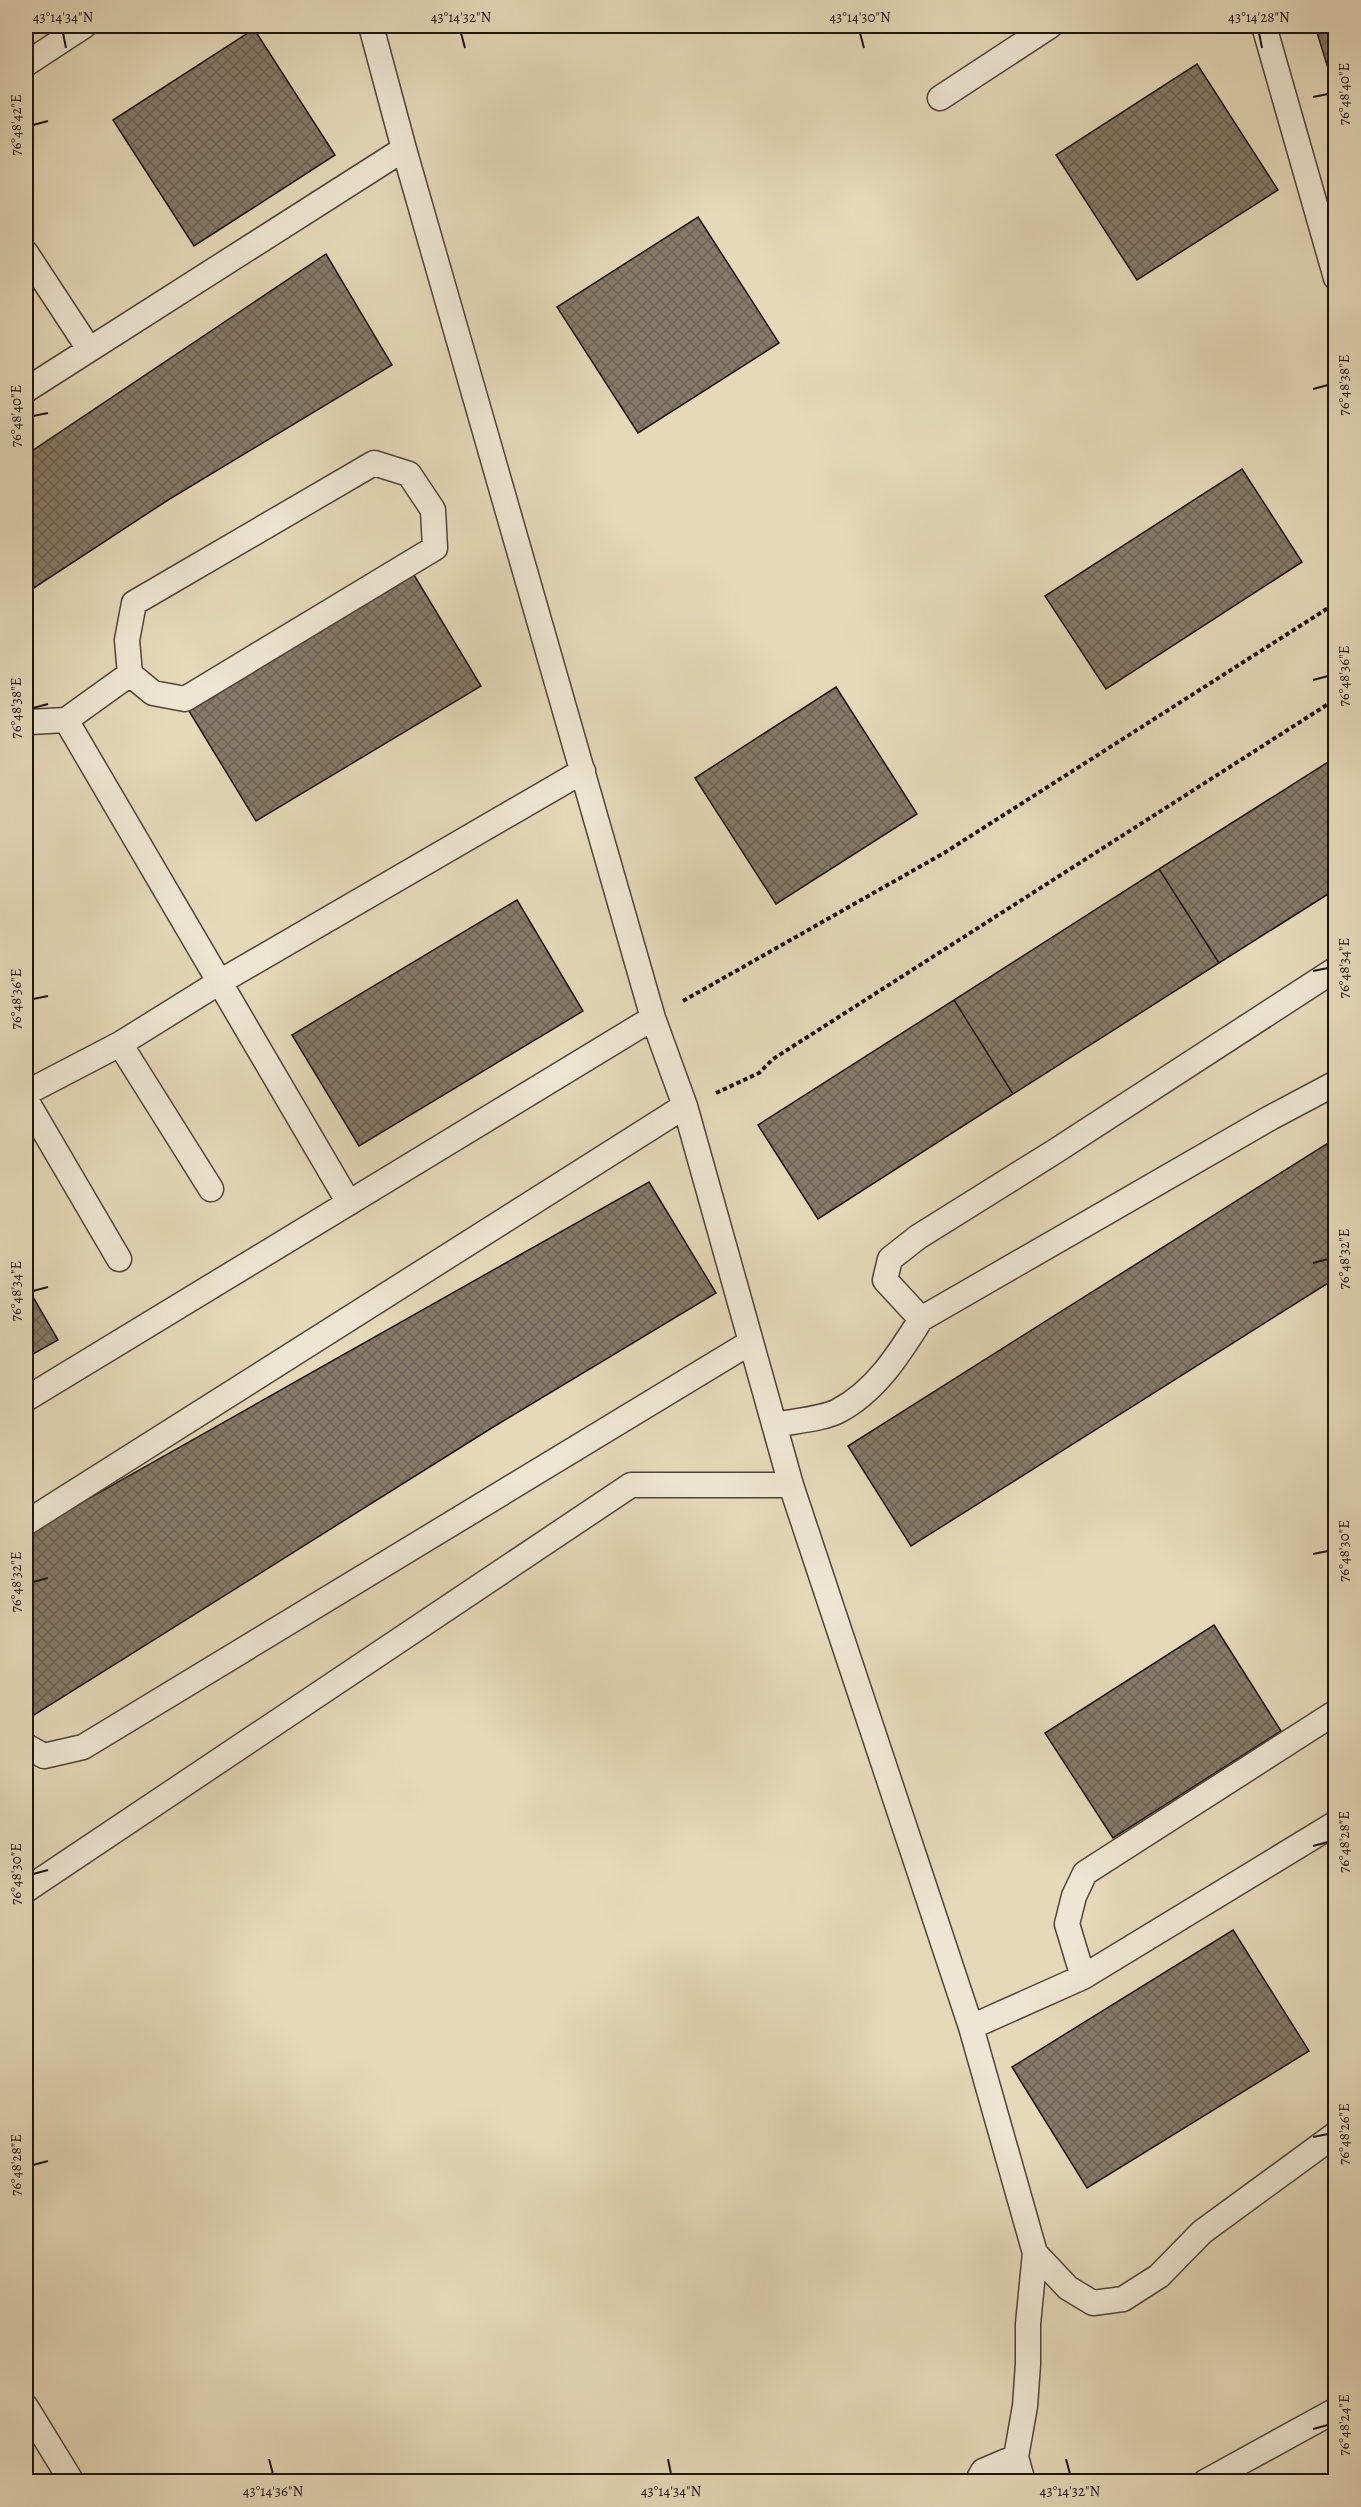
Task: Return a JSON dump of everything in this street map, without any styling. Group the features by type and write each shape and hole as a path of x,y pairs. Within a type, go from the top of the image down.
{"lane":[{"path":"26,63 84,26"},
{"path":"371,26 404,149 653,1018 685,1106 791,1485 971,2027 1035,2253 1028,2324 1026,2395 1016,2457 1023,2481"},
{"path":"940,98 1050,26"},
{"path":"1264,26 1335,278"},
{"path":"26,390 404,149"},
{"path":"26,253 89,350"},
{"path":"374,463 409,474 433,510 435,548 185,699 153,693 130,674 127,640 135,603 374,463"},
{"path":"26,725 30,722 66,720 130,674"},
{"path":"66,720 218,983 349,1203"},
{"path":"26,1093 120,1044 218,983 583,771"},
{"path":"921,1319 885,1280 890,1259 918,1237 1054,1152 1335,969"},
{"path":"26,1399 653,1018"},
{"path":"120,1044 211,1189"},
{"path":"775,1425 837,1412 868,1390 896,1359 921,1319 1335,1083"},
{"path":"26,1100 118,1259"},
{"path":"26,1523 685,1106"},
{"path":"26,1746 44,1756 83,1747 751,1342"},
{"path":"26,1890 631,1485 791,1485"},
{"path":"1083,1977 1067,1924 1074,1896 1085,1873 1335,1712"},
{"path":"971,2027 1083,1977 1335,1823"},
{"path":"1035,2253 1068,2288 1093,2303 1123,2299 1158,2276 1202,2232 1335,2134"},
{"path":"26,2407 72,2481"},
{"path":"1205,2481 1335,2410"},
{"path":"977,2481 983,2471 1016,2457"}],"path":[{"path":"653,1018 944,853 1335,603"},
{"path":"685,1106 759,1073 773,1059 1335,699"}],"building":[{"path":"1315,26 1336,26 1336,94"},
{"path":"254,29 335,155 194,246 113,120"},
{"path":"1197,64 1278,190 1137,280 1056,155"},
{"path":"698,217 779,343 638,433 557,307"},
{"path":"326,254 392,365 168,500 26,593 26,455"},
{"path":"1242,469 1302,562 1106,689 1045,596"},
{"path":"414,575 481,686 256,821 189,711"},
{"path":"836,687 917,814 776,904 695,778"},
{"path":"1336,757 1336,889 1219,963 1159,869"},
{"path":"1159,869 1219,963 1013,1094 954,1000"},
{"path":"517,900 583,1011 359,1146 292,1035"},
{"path":"954,1000 1013,1094 818,1219 758,1125"},
{"path":"1336,1138 1336,1278 911,1546 848,1446"},
{"path":"649,1182 716,1293 490,1429 34,1715 26,1700 26,1534"},
{"path":"26,1285 58,1340 26,1358"},
{"path":"1214,1625 1281,1731 1113,1838 1045,1733"},
{"path":"1233,1930 1309,2051 1087,2188 1012,2067"}]}
